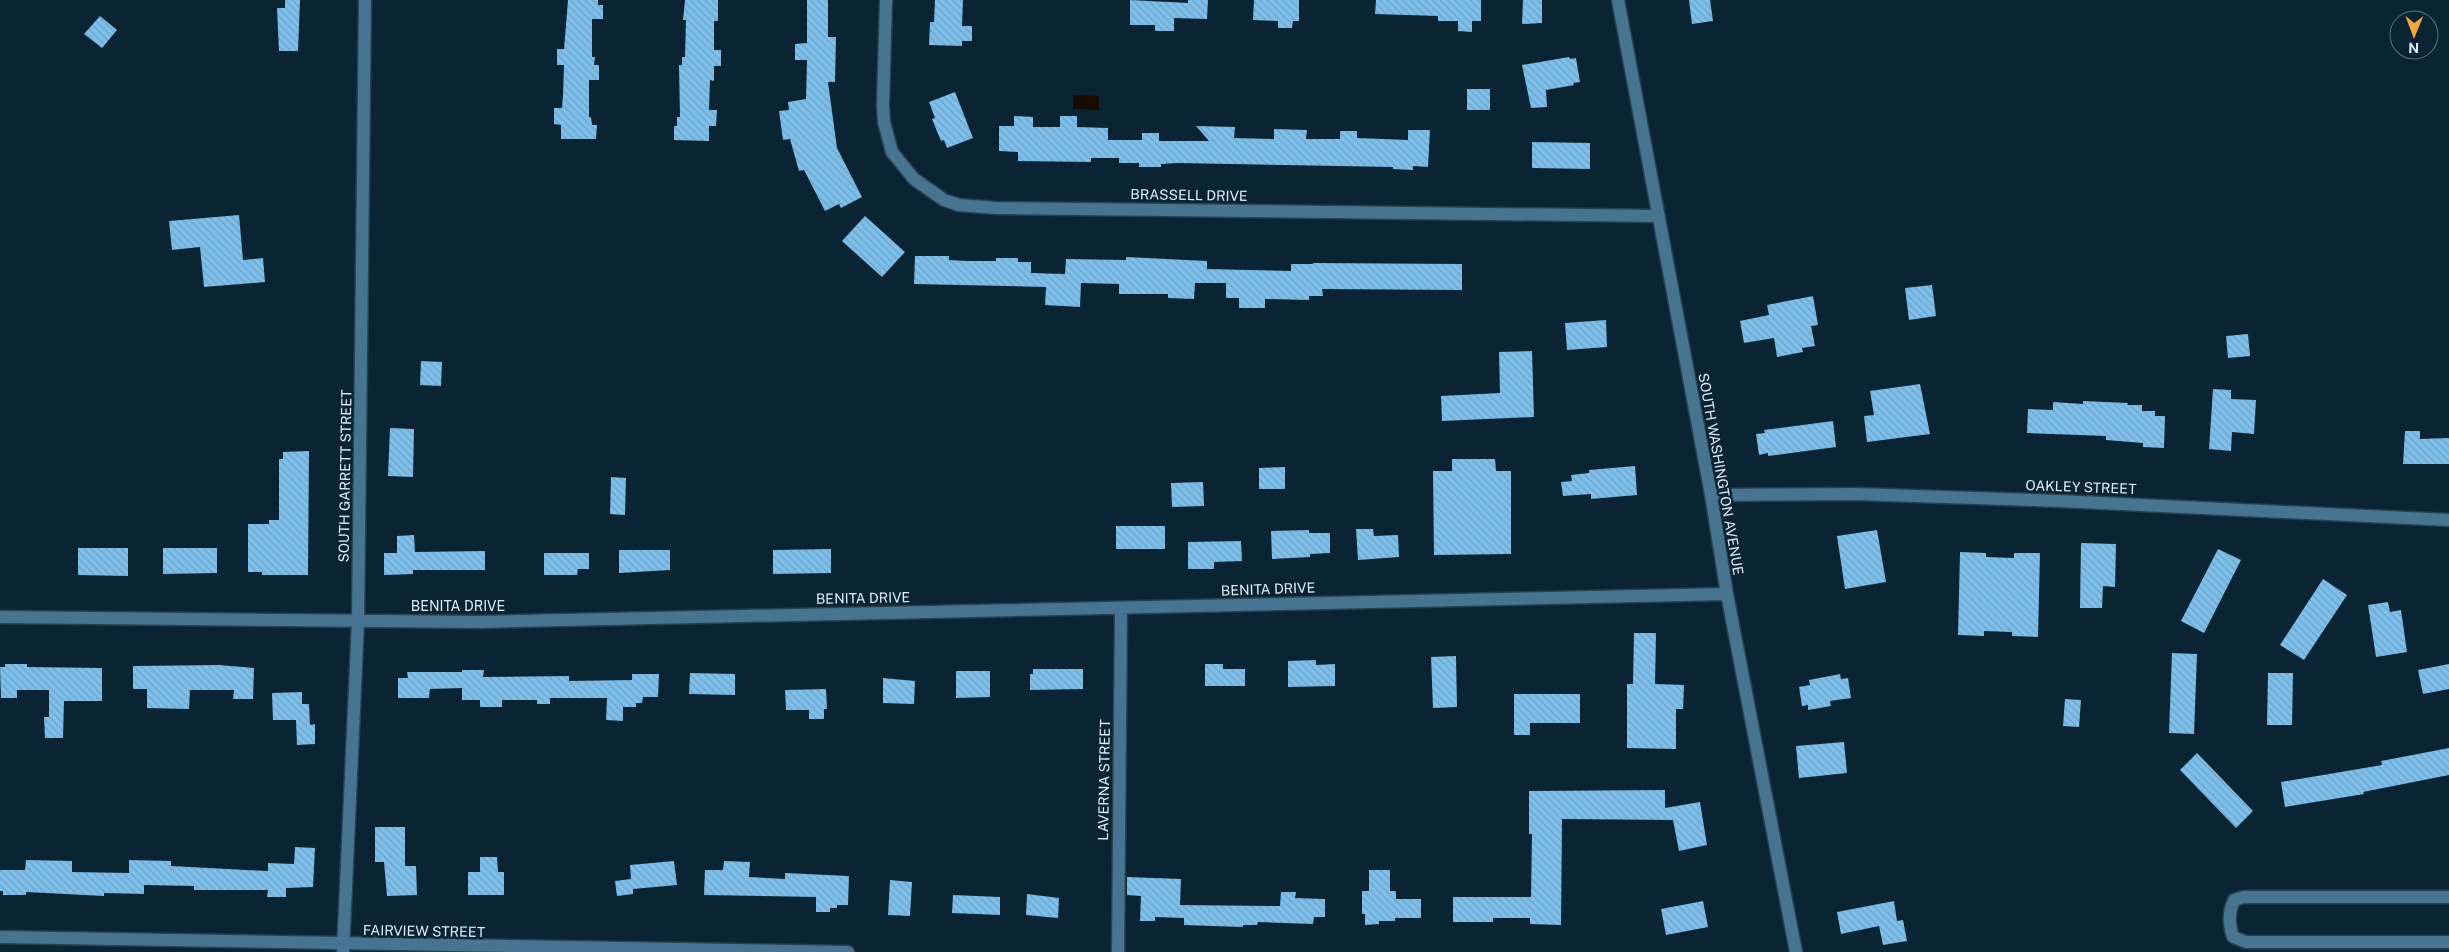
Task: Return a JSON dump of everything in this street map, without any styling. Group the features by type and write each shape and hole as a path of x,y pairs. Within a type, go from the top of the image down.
{"street":[{"name":"SOUTH GARRETT STREET","path":"343,948 358,622 365,0"},
{"name":"BRASSELL DRIVE","path":"886,0 883,105 887,139 892,152 914,179 944,200 958,205 996,208 1659,216"},
{"name":"SOUTH WASHINGTON AVENUE","path":"1618,0 1711,496 1726,594 1796,952"},
{"name":"OAKLEY STREET","path":"1711,496 1854,494 2050,501 2449,520"},
{"name":"BENITA DRIVE","path":"0,617 480,622 1726,594"},
{"name":"LAVERNA STREET","path":"1118,952 1121,608"},
{"path":"2449,897 2244,897 2234,900 2230,909 2228,924 2232,937 2246,942 2449,942"},
{"name":"FAIRVIEW STREET","path":"0,937 343,948 848,952"}],"shaded area":[{"path":"1073,95 1099,96 1099,110 1073,109"}],"building":[{"path":"285,0 300,0 298,51 279,51 277,8 285,8"},
{"path":"568,0 598,0 598,5 603,5 603,19 592,19 592,57 595,57 594,65 599,65 599,80 589,80 589,117 591,117 592,125 597,125 596,139 561,139 561,125 554,124 554,108 562,108 564,65 557,65 557,49 564,49"},
{"path":"685,0 718,0 718,21 714,21 714,50 721,50 721,66 714,66 714,81 710,80 709,110 717,110 716,126 709,126 709,141 674,140 674,126 677,126 677,117 680,117 679,65 682,65 682,57 685,57 686,20 683,20"},
{"path":"807,0 828,0 828,37 836,37 835,82 828,82 837,148 862,197 841,208 839,204 825,211 804,170 799,171 790,139 783,140 779,111 789,110 788,102 806,99 807,60 795,60 795,44 807,43"},
{"path":"935,0 963,0 962,26 972,26 972,41 962,41 962,46 929,45 930,22 934,22"},
{"path":"1130,0 1188,3 1188,0 1208,0 1207,19 1174,18 1174,31 1155,31 1155,25 1130,25"},
{"path":"1254,0 1299,0 1299,21 1293,21 1292,28 1278,28 1278,21 1253,20"},
{"path":"1376,0 1481,0 1481,21 1472,21 1472,32 1458,31 1458,21 1438,21 1438,16 1375,14"},
{"path":"1523,0 1542,0 1542,23 1522,24"},
{"path":"1689,0 1710,0 1713,21 1692,24"},
{"path":"100,16 117,30 102,48 84,34"},
{"path":"1569,57 1570,59 1576,58 1580,82 1573,83 1574,85 1546,90 1547,107 1531,108 1522,65"},
{"path":"1467,89 1490,89 1490,110 1467,110"},
{"path":"955,92 973,138 947,148 944,140 941,141 932,119 935,118 929,102"},
{"path":"1014,116 1033,117 1033,127 1060,127 1060,116 1077,116 1077,127 1108,128 1108,140 1142,140 1142,133 1159,133 1159,141 1209,141 1196,126 1235,127 1234,138 1274,139 1274,129 1307,130 1306,139 1340,139 1340,131 1357,131 1357,138 1408,140 1408,130 1430,130 1428,167 1413,166 1413,170 1393,169 1393,167 1176,163 1161,164 1161,167 1139,167 1139,163 1119,163 1119,158 1091,158 1091,162 1018,161 1018,152 999,151 999,126 1014,126"},
{"path":"1532,142 1590,143 1590,169 1532,168"},
{"path":"239,215 243,260 263,258 265,282 204,287 200,247 172,250 169,221"},
{"path":"865,216 905,252 882,277 842,241"},
{"path":"915,256 949,256 949,260 966,261 996,261 996,258 1018,258 1018,262 1031,262 1031,273 1065,274 1066,259 1126,260 1126,257 1207,261 1207,269 1291,271 1291,264 1313,263 1462,264 1462,290 1322,289 1323,296 1309,296 1309,300 1265,299 1265,308 1239,308 1239,298 1226,298 1226,283 1195,283 1194,299 1168,298 1168,294 1119,294 1119,284 1081,283 1080,307 1045,305 1046,287 914,284"},
{"path":"1932,285 1936,316 1909,320 1905,288"},
{"path":"1813,296 1818,325 1811,326 1815,346 1802,348 1803,352 1777,357 1774,338 1744,343 1740,321 1769,315 1767,305"},
{"path":"1606,320 1607,347 1567,350 1565,323"},
{"path":"2248,334 2250,356 2228,358 2226,336"},
{"path":"1532,351 1534,417 1442,421 1441,396 1500,393 1499,352"},
{"path":"421,361 442,362 441,386 420,385"},
{"path":"1920,384 1930,434 1867,442 1864,416 1874,415 1870,391"},
{"path":"2213,389 2231,390 2231,399 2256,400 2254,434 2232,432 2231,451 2209,449"},
{"path":"2083,401 2142,405 2142,411 2155,411 2155,416 2165,416 2164,448 2143,447 2143,443 2106,440 2106,436 2027,433 2028,409 2053,410 2053,402 2083,404"},
{"path":"1833,421 1836,447 1768,456 1768,453 1759,455 1756,434 1765,433 1764,430"},
{"path":"390,428 414,429 413,477 388,476"},
{"path":"2405,431 2420,431 2420,439 2449,438 2449,464 2403,464"},
{"path":"309,451 308,575 262,575 262,572 248,572 248,524 269,524 269,520 279,520 279,459 283,459 283,452"},
{"path":"1452,459 1495,459 1496,471 1511,471 1511,554 1434,555 1433,471 1452,471"},
{"path":"1635,466 1637,495 1591,499 1591,494 1563,496 1561,482 1572,481 1571,475 1589,473 1589,470"},
{"path":"1285,467 1285,489 1259,489 1259,468"},
{"path":"611,477 626,478 625,515 610,514"},
{"path":"1203,482 1204,506 1172,507 1171,483"},
{"path":"1116,526 1165,526 1165,549 1116,549"},
{"path":"1356,529 1373,529 1374,536 1398,535 1399,557 1358,560"},
{"path":"1309,530 1309,533 1330,533 1330,553 1310,554 1310,557 1272,559 1271,531"},
{"path":"1877,530 1886,582 1845,589 1837,536"},
{"path":"414,535 415,552 485,551 485,570 413,570 413,574 384,575 384,553 397,553 397,536"},
{"path":"1241,541 1242,561 1214,562 1214,569 1188,569 1188,542"},
{"path":"2081,543 2116,544 2115,587 2103,586 2102,608 2080,608"},
{"path":"78,548 128,548 128,576 78,575"},
{"path":"163,548 217,548 217,573 163,574"},
{"path":"831,549 831,573 773,574 773,550"},
{"path":"2218,549 2241,560 2204,633 2181,621"},
{"path":"619,550 670,550 670,570 619,573"},
{"path":"1960,552 1986,553 1986,557 2014,558 2014,553 2040,553 2038,637 2012,636 2012,632 1984,631 1984,636 1958,635"},
{"path":"544,553 589,553 589,569 578,569 577,575 544,575"},
{"path":"2323,579 2347,595 2304,660 2280,645"},
{"path":"2388,602 2390,612 2401,610 2407,652 2376,657 2368,605"},
{"path":"1634,633 1656,633 1655,684 1684,685 1683,709 1676,709 1676,749 1627,748 1627,684 1633,684"},
{"path":"2172,653 2197,654 2194,734 2169,733"},
{"path":"1456,656 1457,707 1433,708 1431,657"},
{"path":"1316,660 1316,665 1335,664 1335,686 1288,687 1288,661"},
{"path":"5,664 27,664 27,667 102,668 102,701 64,701 63,738 45,738 44,717 49,717 49,690 17,690 17,698 1,698 0,667 5,667"},
{"path":"1205,664 1223,664 1223,669 1245,669 1245,686 1205,686"},
{"path":"2449,664 2449,689 2423,694 2418,670"},
{"path":"219,665 254,668 253,699 233,699 234,690 190,690 189,709 147,708 147,689 133,689 133,666"},
{"path":"1033,669 1083,669 1083,689 1030,690 1030,674 1033,674"},
{"path":"462,670 484,670 483,677 569,676 569,681 632,680 632,674 659,674 658,697 643,697 642,703 636,703 636,707 623,707 623,721 606,720 607,698 550,698 550,704 537,704 537,700 502,700 502,707 480,707 480,700 462,700 462,688 430,689 429,698 398,698 398,678 408,678 407,672 462,672"},
{"path":"956,671 990,671 990,697 956,698"},
{"path":"690,673 735,674 735,695 689,694"},
{"path":"2268,673 2293,673 2292,725 2267,725"},
{"path":"1840,674 1841,679 1848,678 1851,698 1830,701 1831,706 1808,710 1808,705 1802,706 1799,687 1810,685 1809,680"},
{"path":"883,678 915,681 914,704 883,703"},
{"path":"826,689 827,709 824,709 824,719 809,719 809,710 786,710 785,690"},
{"path":"302,692 302,704 309,704 310,725 315,724 315,744 297,745 296,720 273,720 272,693"},
{"path":"1514,694 1580,694 1580,723 1530,723 1530,735 1514,735"},
{"path":"2065,699 2081,700 2079,727 2063,726"},
{"path":"1844,742 1847,773 1799,778 1796,746"},
{"path":"2449,748 2449,775 2363,792 2364,794 2285,807 2281,782 2382,765 2381,761"},
{"path":"2197,753 2253,811 2236,828 2180,770"},
{"path":"1665,790 1665,808 1700,802 1707,845 1679,851 1673,820 1562,819 1561,925 1530,924 1530,918 1493,918 1493,922 1453,922 1453,897 1531,897 1532,834 1529,834 1529,791"},
{"path":"375,827 405,827 405,866 416,866 417,895 387,896 384,862 375,862"},
{"path":"295,847 315,848 313,887 286,888 286,897 267,897 268,890 194,890 194,886 144,885 144,894 104,893 104,896 26,892 26,895 3,895 3,891 0,891 0,870 25,870 26,860 72,861 72,872 129,873 129,860 171,861 171,866 268,871 268,863 294,864"},
{"path":"480,857 497,857 498,872 504,872 504,895 468,895 468,872 480,872"},
{"path":"674,861 677,885 633,889 633,894 617,896 615,881 631,879 630,865"},
{"path":"724,861 750,862 749,877 785,879 785,873 849,876 848,905 837,905 837,908 830,908 830,912 816,912 816,897 704,895 705,870 723,870"},
{"path":"1369,870 1390,870 1390,891 1396,891 1396,899 1421,899 1421,918 1395,918 1395,921 1379,921 1379,924 1365,925 1365,914 1362,914 1362,891 1369,891"},
{"path":"1127,877 1181,879 1180,905 1280,906 1281,892 1296,892 1295,898 1325,899 1325,917 1314,917 1313,924 1258,922 1257,925 1243,925 1243,927 1184,925 1184,918 1155,917 1155,921 1140,921 1141,896 1127,895"},
{"path":"890,880 912,882 910,916 888,915"},
{"path":"1027,894 1059,898 1058,918 1026,915"},
{"path":"953,895 1000,897 1000,915 952,913"},
{"path":"1703,901 1708,927 1666,935 1661,909"},
{"path":"1894,901 1897,921 1903,920 1907,941 1883,945 1879,926 1841,934 1837,912"}]}
